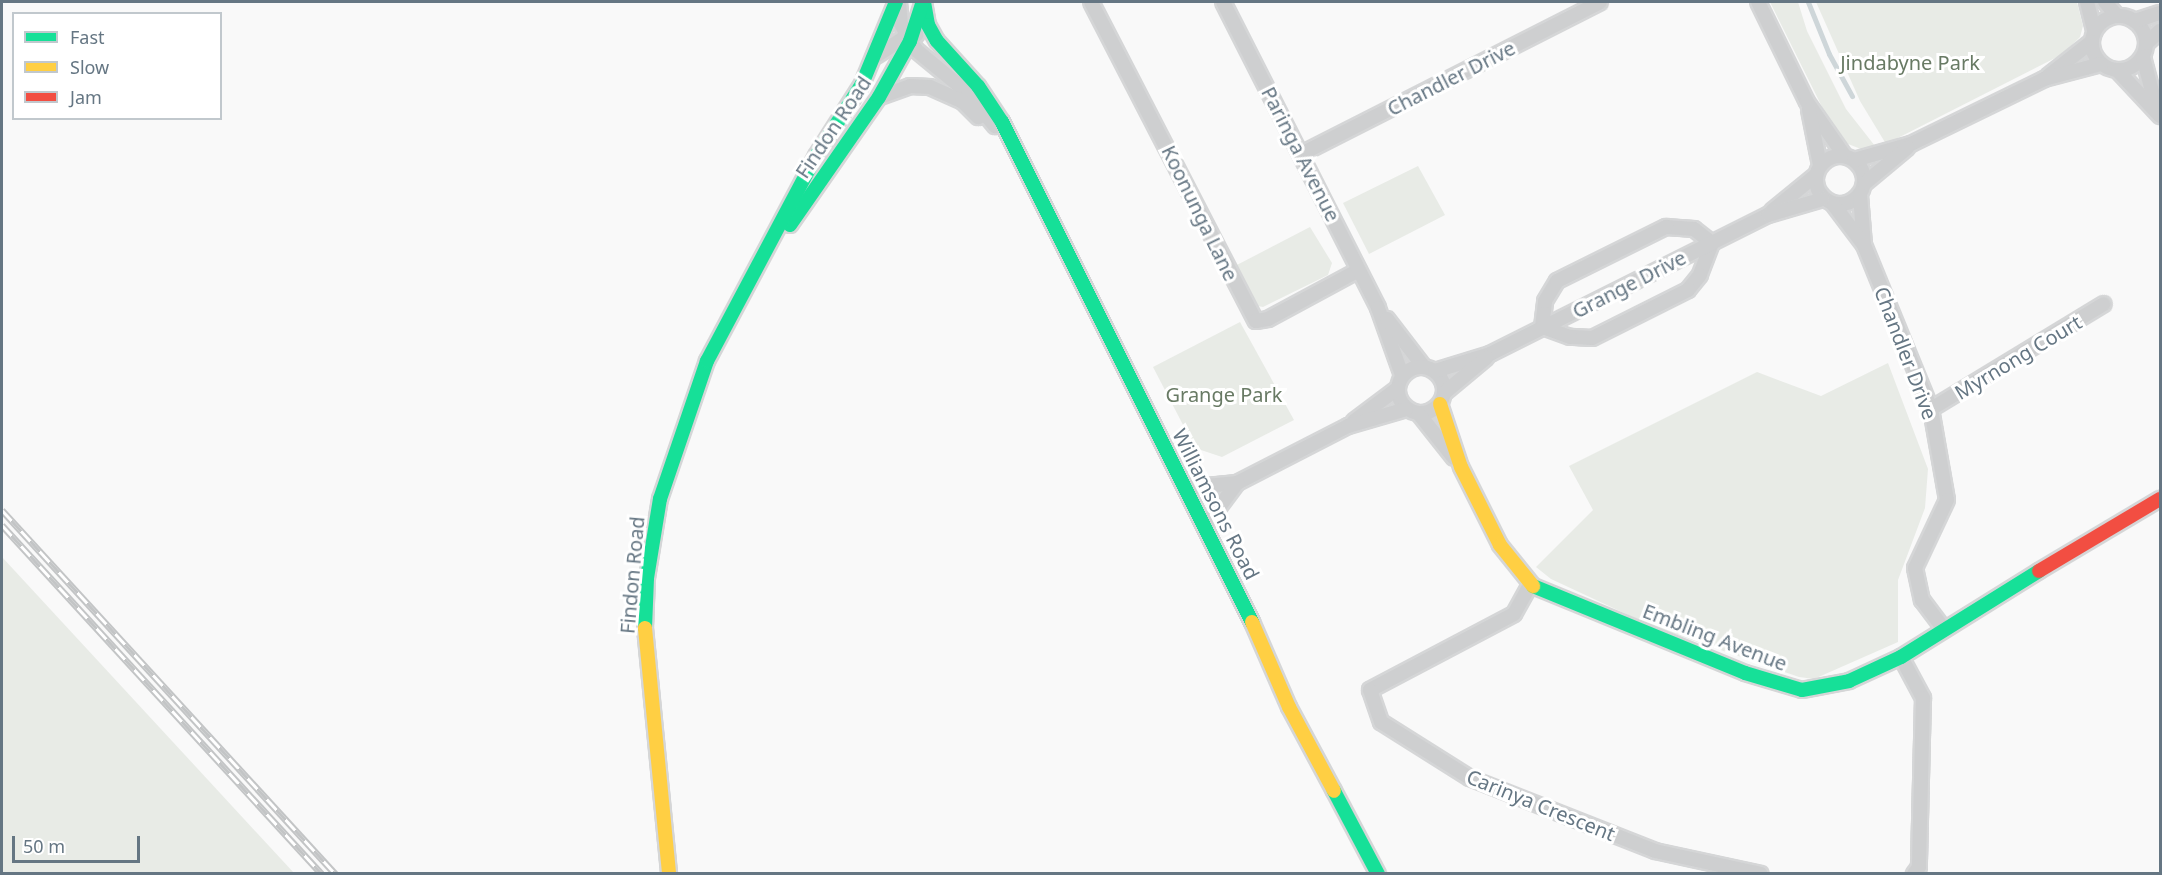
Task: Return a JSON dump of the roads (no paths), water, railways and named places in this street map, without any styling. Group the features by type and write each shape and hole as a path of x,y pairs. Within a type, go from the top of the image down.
{"street":[{"path":"897,2 910,38"},
{"name":"Findon Road","path":"669,873 645,640 647,578 663,488 708,361 740,295 816,156 876,56 897,2"},
{"name":"Findon Road","path":"740,295 879,97 910,38 924,2"},
{"name":"Williamsons Road","path":"924,2 928,26 938,41 978,86 1017,153 1257,630 1289,707 1378,873"},
{"name":"Koonunga Lane","path":"1091,2 1256,321 1268,319 1359,270"},
{"name":"Paringa Avenue","path":"1223,2 1378,308 1399,382"},
{"name":"Chandler Drive","path":"1301,154 1600,2"},
{"path":"1758,2 1807,102 1849,158 1862,170 1862,189"},
{"path":"2087,2 2093,37 2101,64"},
{"path":"2105,2 2117,16 2134,21 2142,29 2147,43"},
{"path":"2134,21 2160,13"},
{"path":"2044,79 2093,37 2104,20 2117,16"},
{"path":"2118,71 2131,69 2143,57 2147,43 2160,31"},
{"path":"876,56 910,38 928,35 938,41"},
{"name":"Williamsons Road","path":"910,38 968,93 1017,153"},
{"path":"2143,57 2159,113"},
{"path":"1818,170 1829,158 1849,158 1911,144 2044,79 2101,64 2118,71 2159,113"},
{"path":"879,97 910,86 944,91 962,101 1017,153"},
{"path":"1807,102 1818,170 1817,190 1828,201 1849,203 1911,144"},
{"name":"Grange Drive","path":"1768,215 1818,170"},
{"name":"Chandler Drive","path":"1862,189 1864,245"},
{"name":"Chandler Drive","path":"1828,201 1864,245 1931,409 1947,500 1915,568 1922,600 1943,628"},
{"name":"Grange Drive","path":"1429,368 1490,354 1768,215 1828,201"},
{"path":"1666,227 1694,230 1712,243 1700,275 1688,290 1592,338 1570,337 1542,327 1545,301 1557,281 1666,227"},
{"name":"Myrnong Court","path":"1931,409 2104,304"},
{"name":"Paringa Avenue","path":"1378,308 1429,368"},
{"name":"Grange Drive","path":"1442,399 1490,354"},
{"path":"1186,488 1237,483 1348,426 1399,382 1410,368 1429,368 1442,379 1442,399 1461,467 1500,545 1530,585"},
{"path":"1399,382 1413,411 1461,467"},
{"path":"1348,426 1413,411 1442,399"},
{"path":"1205,526 1237,483"},
{"name":"Embling Avenue","path":"1530,585 1745,673 1802,690 1849,681 1900,657 1943,628 2160,499"},
{"name":"Carinya Crescent","path":"1530,585 1514,614 1370,690 1381,722 1470,778 1655,851 1761,873"},
{"path":"1900,657 1923,698 1919,867 1914,873"}],"waterway":[{"path":"1808,2 1829,54 1852,96"}],"railway":[{"path":"2,510 336,874"},
{"path":"2,525 322,874"}],"park label":[{"name":"Jindabyne Park","path":"1910,62"},
{"name":"Grange Park","path":"1224,394"}]}
